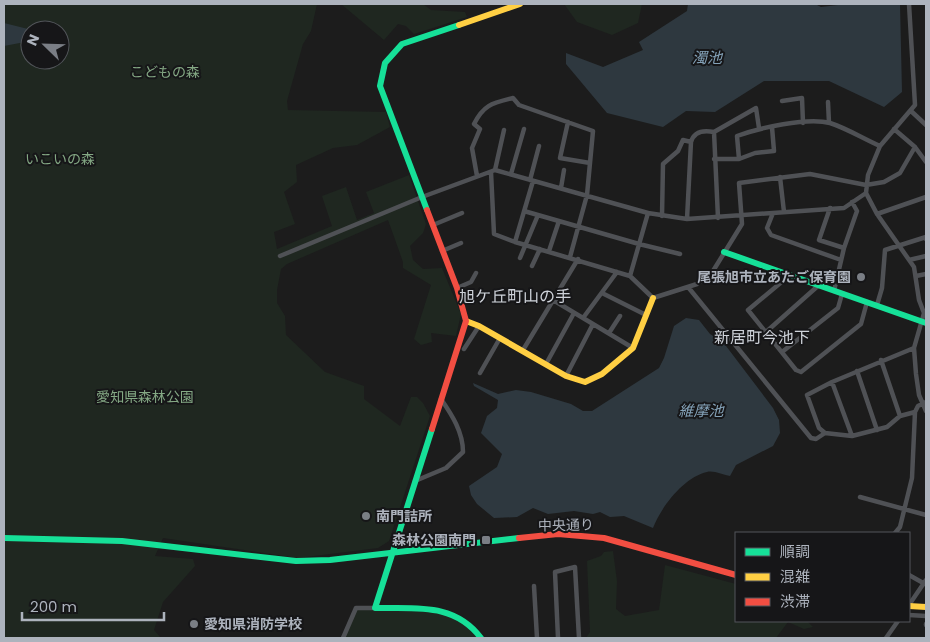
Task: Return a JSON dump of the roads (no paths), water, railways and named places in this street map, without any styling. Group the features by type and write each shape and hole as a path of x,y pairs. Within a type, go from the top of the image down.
{"street":[{"path":"375,608 466,321 433,225 380,86 385,63 402,44 520,4"},
{"path":"909,4 915,105 880,146 868,175 866,193 877,214 914,266 924,312 924,322 914,348 919,395 924,402 926,411"},
{"path":"477,176 472,148 480,129 474,124 489,104 513,98 519,105 593,131 587,195 570,257"},
{"path":"782,100 802,98 803,123"},
{"path":"828,102 829,123"},
{"path":"688,219 691,142 697,133 705,130 714,132 756,108 759,128"},
{"path":"911,111 926,125"},
{"path":"568,122 560,158 590,163"},
{"path":"739,159 737,136 759,128 803,123 829,123 880,146"},
{"path":"714,159 739,159 774,151 772,127"},
{"path":"511,174 524,129"},
{"path":"894,129 915,147 926,162"},
{"path":"504,130 493,171 494,234 514,242 578,259 630,276 653,298"},
{"path":"714,132 718,218"},
{"path":"662,216 663,164 678,151 683,140 691,142"},
{"path":"514,242 524,211 539,146"},
{"path":"653,298 688,288 703,281 713,271 742,224 739,183 810,174 866,185 884,182 900,173 915,147"},
{"path":"561,188 564,170"},
{"path":"280,256 422,197 493,171 511,174 648,213 688,219 844,208 866,193"},
{"path":"780,177 784,212"},
{"path":"877,214 926,197"},
{"path":"834,291 844,248 857,211 852,202"},
{"path":"830,208 819,240 844,248"},
{"path":"524,211 680,254"},
{"path":"630,276 648,213"},
{"path":"773,213 767,228 771,235 841,260"},
{"path":"433,225 462,214"},
{"path":"520,258 538,215"},
{"path":"549,251 558,221"},
{"path":"877,305 882,288 885,250 897,244 926,237 926,239"},
{"path":"442,251 461,243"},
{"path":"532,266 540,249"},
{"path":"724,252 924,322"},
{"path":"909,260 926,256"},
{"path":"523,350 578,259"},
{"path":"583,318 617,272"},
{"path":"456,288 471,282 476,273"},
{"path":"916,276 926,274"},
{"path":"790,275 748,310 796,370 801,372 862,324 867,302"},
{"path":"766,332 819,285"},
{"path":"688,288 811,438 816,439 825,433"},
{"path":"602,293 646,315"},
{"path":"782,352 838,308 842,294"},
{"path":"466,321 523,350 566,376 585,382 592,380 633,348 653,298"},
{"path":"920,300 926,299"},
{"path":"552,300 633,348"},
{"path":"546,364 574,313"},
{"path":"609,333 620,316"},
{"path":"566,376 593,324"},
{"path":"464,349 479,326"},
{"path":"480,373 500,338"},
{"path":"914,348 881,360 807,394 819,428 825,433 852,436 887,427 900,416 915,412"},
{"path":"881,360 900,416"},
{"path":"857,371 877,430"},
{"path":"832,382 852,436"},
{"path":"414,481 430,477 446,468 463,452 461,436 455,421 441,399"},
{"path":"896,532 900,527 912,478 915,412 918,406 924,402"},
{"path":"860,497 926,514"},
{"name":"中央通り","path":"4,538 122,541 296,561 392,554 558,534 580,534 616,540 735,575"},
{"path":"558,638 555,572 575,567 579,638"},
{"path":"910,575 925,582 910,604"},
{"path":"534,586 537,638"},
{"path":"910,605 926,608"},
{"path":"343,638 356,608 452,612 467,621 481,638"},
{"path":"910,615 926,616"},
{"path":"886,638 897,622"}],"water":[{"name":"濁池","path":"688,4 815,4 821,7 846,4 900,4 902,92 884,107 829,81 764,81 715,112 686,111 663,127 607,113 566,64 566,53 603,67 643,50 639,42 687,11"},
{"path":"4,23 20,27 20,43 4,46"},
{"name":"維摩池","path":"686,318 699,320 710,334 723,342 773,408 779,420 780,433 773,446 736,465 730,476 709,472 698,475 690,480 674,494 653,528 624,516 610,517 600,512 593,514 574,511 548,514 533,508 517,517 494,518 477,504 471,495 469,486 497,467 502,454 481,433 487,416 497,408 498,400 474,386 473,383 498,394 516,390 531,392 571,404 583,411 592,411 659,368 674,326"}],"place":[{"name":"尾張旭市立あたご保育園","path":"861,277"},
{"name":"南門詰所","path":"366,516"},
{"name":"森林公園南門","path":"486,540"},
{"name":"愛知県消防学校","path":"194,624"}],"district":[{"name":"旭ケ丘町山の手","path":"515,296"},
{"name":"新居町今池下","path":"762,337"}],"park label":[{"name":"こどもの森","path":"165,72"},
{"name":"いこいの森","path":"60,159"},
{"name":"愛知県森林公園","path":"145,397"}]}
